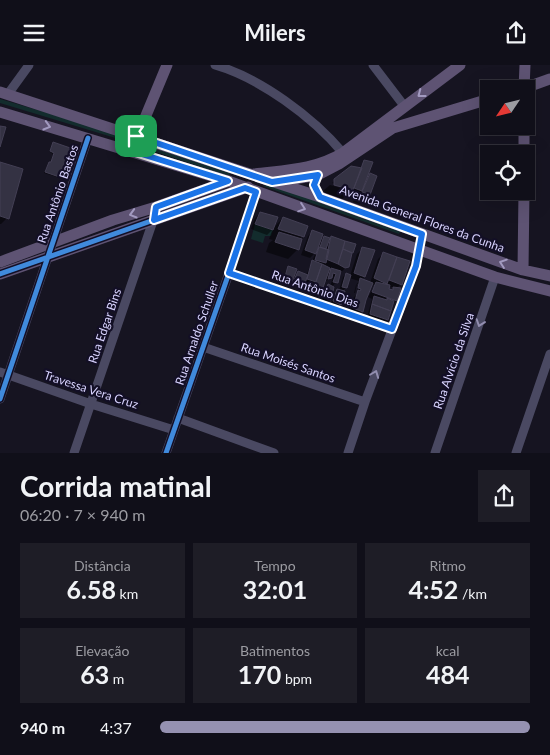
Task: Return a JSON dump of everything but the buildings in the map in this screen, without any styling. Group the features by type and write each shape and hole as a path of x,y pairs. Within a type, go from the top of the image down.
{"main road":[{"path":"132,151 136,136 167,65"},
{"path":"0,262 113,219 156,207 228,181 253,175 316,166 328,162 343,153 460,65"},
{"path":"524,80 525,65"},
{"path":"535,85 550,79"},
{"name":"Avenida General Flores da Cunha","path":"4,93 320,197 523,270 550,277"},
{"path":"0,274 154,220 272,182 318,175 339,164 394,128 480,102"},
{"path":"0,112 228,181 495,277 550,291"},
{"path":"318,175 314,185 320,197"},
{"path":"523,270 524,200"}],"street":[{"path":"4,93 29,65"},
{"path":"215,65 249,80 304,113 332,139 343,153"},
{"path":"373,65 405,107"},
{"name":"Rua Antônio Bastos","path":"0,399 4,374 48,256 88,138"},
{"name":"Rua Arnaldo Schuller","path":"166,453 229,273 250,190"},
{"name":"Rua Edgar Bins","path":"74,453 154,220 156,207"},
{"path":"348,453 416,266 422,234"},
{"name":"Rua Antônio Dias","path":"229,273 392,329"},
{"name":"Rua Alvício da Silva","path":"435,453 495,277"},
{"name":"Rua Moisés Santos","path":"204,347 365,402"},
{"path":"516,453 550,354"},
{"name":"Travessa Vera Cruz","path":"4,374 174,430"},
{"path":"178,417 274,453"}],"green space":[{"path":"0,99 129,137 122,140 0,103"},
{"path":"145,143 232,172 228,176 144,148"},
{"path":"270,184 401,230 399,234 263,186"},
{"path":"255,224 273,230 271,236 265,236 263,243 251,239"}],"cycle path":[{"path":"0,399 88,138"},
{"path":"0,274 245,188"},
{"path":"166,453 256,192"}],"route":[{"path":"136,136 272,182 318,175 314,180 314,189 320,197 422,234 416,266 392,329 229,273 256,192 245,188 154,220 156,207 228,181 132,151 136,136"}]}
